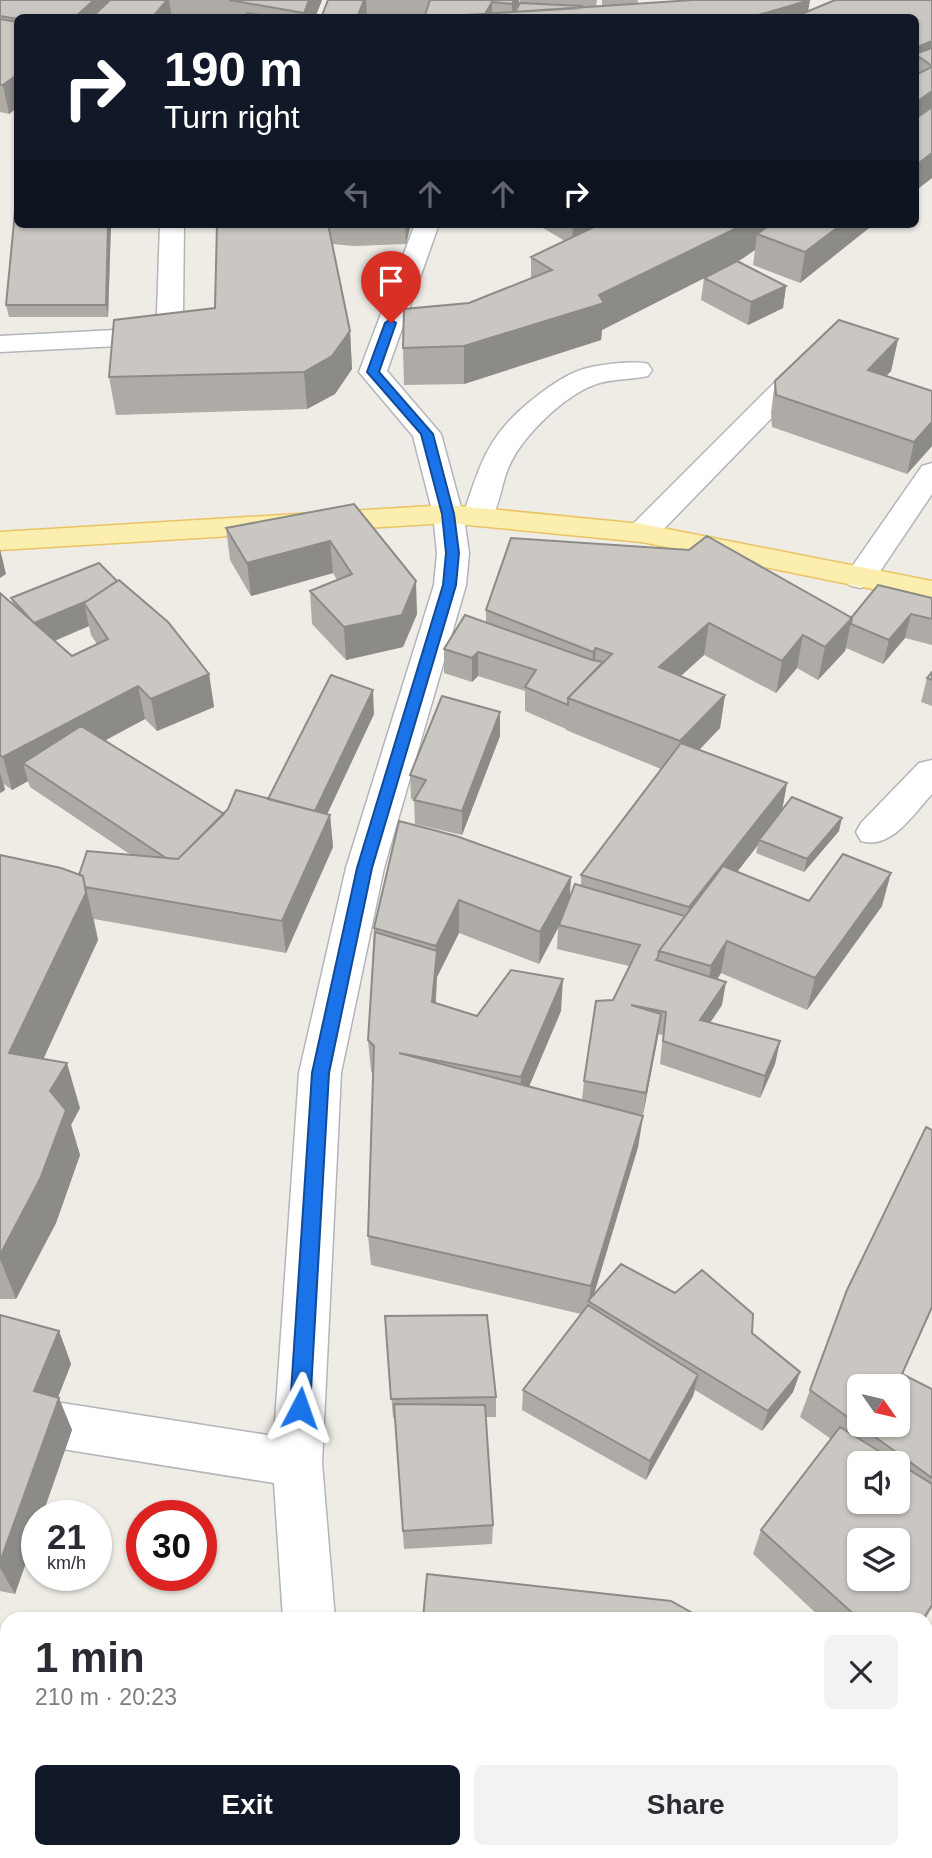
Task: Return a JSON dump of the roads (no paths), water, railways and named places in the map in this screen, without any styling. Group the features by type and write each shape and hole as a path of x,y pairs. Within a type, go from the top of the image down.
{"main road":[{"path":"0,541 463,515 642,533 932,591"}],"street":[{"path":"0,344 138,337 161,328 170,313 172,228"},
{"path":"426,228 373,372 427,434 463,515"},
{"path":"308,1612 297,1463 320,1073 365,868 450,585 453,553 463,515 515,431 563,391 587,377 638,370"},
{"path":"642,533 785,388"},
{"path":"860,578 932,472"},
{"path":"874,832 932,772"},
{"path":"62,1426 297,1463"}]}
